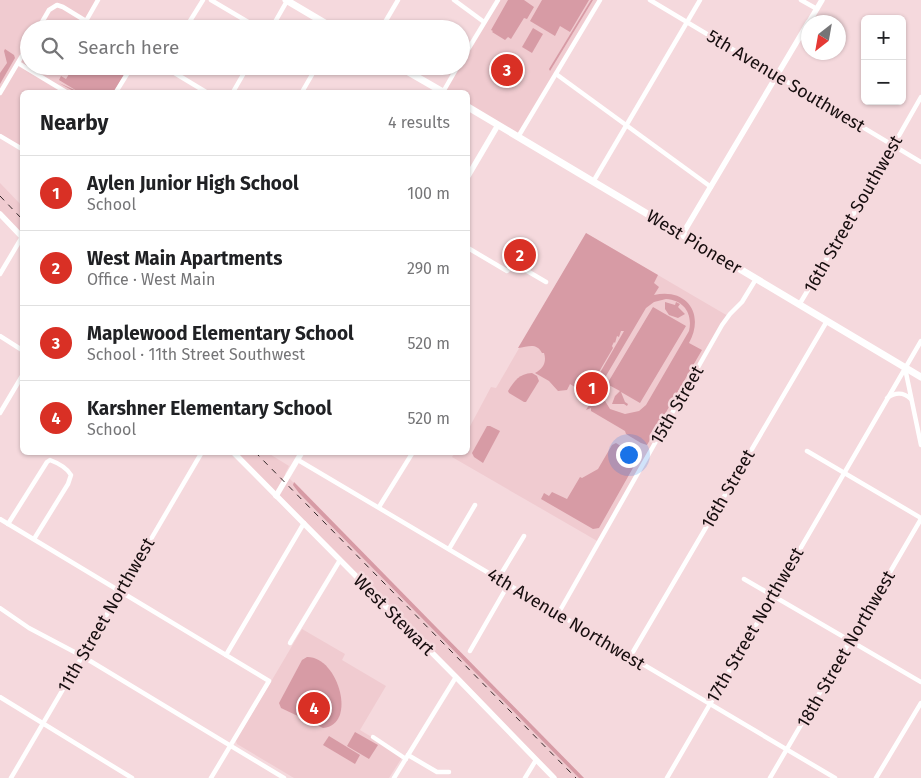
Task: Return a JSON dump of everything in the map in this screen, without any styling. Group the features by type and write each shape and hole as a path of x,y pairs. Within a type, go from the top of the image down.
{"main road":[{"path":"287,0 320,20"},
{"path":"414,75 440,90"},
{"name":"West Pioneer","path":"470,108 921,377"}],"street":[{"path":"87,20 98,0"},
{"path":"191,20 203,0"},
{"path":"212,0 245,20"},
{"path":"276,20 287,0"},
{"path":"386,20 398,0"},
{"path":"454,0 484,22"},
{"path":"470,46 498,0"},
{"path":"518,137 600,0"},
{"name":"5th Avenue Southwest","path":"650,0 921,162"},
{"path":"593,182 700,0"},
{"path":"801,0 817,9"},
{"path":"814,15 822,0"},
{"path":"43,20 49,10 56,5 64,7 84,20"},
{"path":"682,236 801,36"},
{"path":"0,93 20,60"},
{"path":"556,74 711,187"},
{"path":"38,75 63,90"},
{"path":"117,90 126,75"},
{"path":"178,75 203,90"},
{"path":"234,90 243,75"},
{"path":"303,90 311,75"},
{"path":"444,90 453,75"},
{"name":"16th Street Southwest","path":"799,305 921,97"},
{"path":"470,173 498,125"},
{"path":"0,136 20,148"},
{"path":"0,214 20,235"},
{"path":"0,274 20,240"},
{"path":"470,249 507,271 512,266 517,265 546,282"},
{"name":"15th Street","path":"558,614 722,325 742,302 756,279"},
{"name":"16th Street","path":"630,657 827,321"},
{"path":"0,336 20,349"},
{"name":"17th Street Northwest","path":"667,778 921,341"},
{"path":"905,368 921,445"},
{"path":"0,413 20,379"},
{"path":"886,399 899,393 911,399"},
{"path":"807,451 921,518"},
{"name":"11th Street Northwest","path":"11,778 200,455"},
{"name":"West Stewart","path":"236,455 554,778"},
{"path":"276,496 300,455"},
{"path":"379,507 410,455"},
{"path":"8,524 47,462 50,460 61,466 70,472 70,478 34,539"},
{"name":"4th Avenue Northwest","path":"298,460 835,778"},
{"path":"449,548 475,505"},
{"name":"18th Street Northwest","path":"770,778 921,518"},
{"path":"0,519 269,681 211,778"},
{"path":"226,655 304,523"},
{"path":"498,579 524,536"},
{"path":"290,643 340,560"},
{"path":"744,579 921,682"},
{"path":"470,651 508,585"},
{"path":"0,608 29,628 82,656 284,778"},
{"path":"394,778 422,736 456,677"},
{"path":"0,697 132,778"},
{"path":"876,778 921,703"},
{"path":"373,737 437,772 449,772"},
{"path":"525,778 536,760"}],"shaded area":[{"path":"0,0 98,0 87,20 20,20 20,75 126,75 117,90 20,90 20,148 0,136"},
{"path":"498,0 600,0 518,137 470,108 470,90 444,90 453,75 470,75 470,46"},
{"path":"508,0 524,0 534,7 527,19 524,18 511,39 508,37 505,40 491,30"},
{"path":"542,0 589,0 570,32 560,26 555,36 530,21"},
{"path":"591,0 593,0 550,71 549,69"},
{"path":"533,28 543,34 532,53 522,47"},
{"path":"5,49 14,55 15,58 0,84 0,73 7,63"},
{"path":"68,75 124,75 115,90 75,90 59,80 61,76 66,79"},
{"path":"0,183 20,204 20,235 0,214"},
{"path":"586,233 728,316 599,542 452,457 454,455 470,455 470,426 491,387 496,388"},
{"path":"586,233 658,275 654,283 659,287 654,295 676,295 684,299 694,313 695,322 689,343 702,350 647,445 591,411 591,408 586,410 594,394 597,395 597,393 595,394 590,390 624,331 621,331 619,337 617,336 612,346 613,348 586,394 570,384 567,390 558,391 549,381 535,373 544,365 544,353 534,346 518,348","holes":["666,299 678,302 686,309 690,319 689,331 646,405 639,411 625,414 610,409 602,396 603,381 646,308 654,302"]},
{"path":"665,302 675,305 676,302 680,304 678,307 685,314 678,318 669,315 665,309"},
{"path":"653,307 686,326 640,403 621,392 625,402 628,404 627,406 624,404 612,404 615,396 620,391 607,384"},
{"path":"532,373 537,376 539,381 526,402 509,393 508,391 518,378"},
{"path":"487,426 500,431 483,463 474,457 472,453"},
{"path":"616,443 638,459 599,528 593,529 541,499 544,493 549,496 552,492 567,499 580,477 582,478 598,469 612,445"},
{"path":"235,455 271,455 289,466 285,474 584,778 554,778"},
{"path":"294,482 584,778 579,778 299,493 293,485"},
{"path":"302,629 345,654 342,660 386,686 360,730 403,756 389,778 294,778 237,744 236,741"},
{"path":"307,657 318,660 328,667 340,691 340,716 334,724 323,728 281,708 279,703 302,660"},
{"path":"355,732 378,745 369,759 347,746"},
{"path":"329,736 360,755 355,764 323,745"}],"railway":[{"path":"0,196 20,217"},
{"path":"258,455 576,778"}],"place":[{"name":"Maplewood Elementary School","path":"507,70"},
{"name":"West Main Apartments","path":"520,255"},
{"name":"Aylen Junior High School","path":"592,388"},
{"name":"Karshner Elementary School","path":"314,708"}]}
